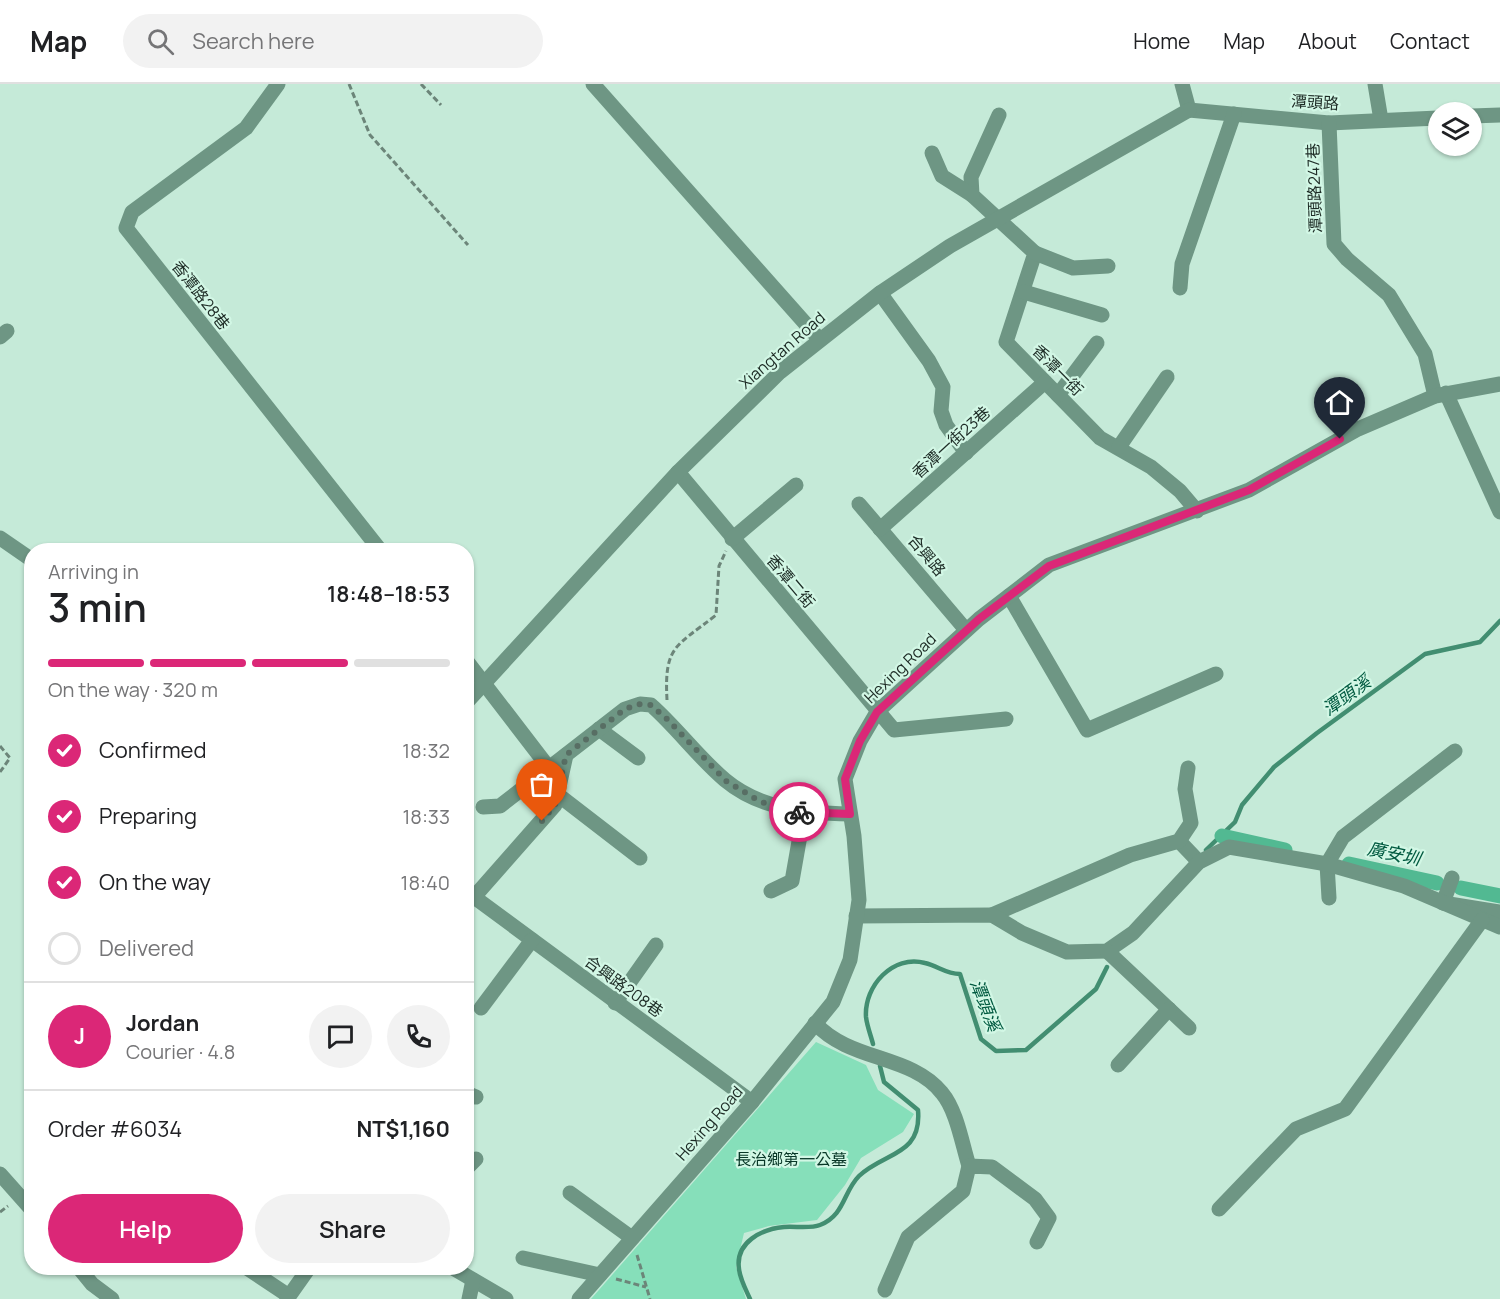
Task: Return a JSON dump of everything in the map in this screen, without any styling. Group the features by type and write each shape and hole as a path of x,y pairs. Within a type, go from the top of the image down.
{"street":[{"name":"香潭路28巷","path":"278,84 246,128 132,212 126,228 374,543"},
{"path":"593,84 820,340"},
{"path":"1182,84 1189,110"},
{"path":"1375,84 1381,120"},
{"name":"Xiangtan Road","path":"474,694 678,472 780,372 880,293 950,246 1189,110"},
{"name":"潭頭路","path":"1189,110 1329,123 1428,118"},
{"path":"1180,288 1182,264 1234,114"},
{"path":"972,195 971,177 999,115"},
{"path":"1482,116 1500,115"},
{"name":"潭頭路247巷","path":"1329,123 1335,244 1347,259 1389,294 1425,354 1441,394 1500,512"},
{"path":"932,153 942,176 972,195 1035,253 1073,268 1108,266"},
{"name":"香潭一街","path":"1035,253 1006,342 1100,438 1151,467 1180,491 1197,511"},
{"path":"1024,292 1102,315"},
{"path":"880,293 929,361 943,387 941,411 946,425 966,453"},
{"path":"1058,395 1097,343"},
{"path":"1119,447 1167,377"},
{"name":"香潭一街23巷","path":"880,528 1045,382"},
{"name":"Hexing Road","path":"579,1299 752,1102 833,1002 850,960 859,900 845,779 860,741 877,712 966,630 1049,566 1249,490 1358,429 1441,394 1498,387"},
{"name":"香潭二街","path":"678,472 894,730 1006,719"},
{"path":"732,539 796,485"},
{"name":"合興路","path":"860,504 966,630"},
{"path":"0,538 24,554"},
{"path":"1009,596 1087,730 1216,674"},
{"path":"474,670 549,768"},
{"path":"483,807 500,806 625,709 640,704 651,705 726,781 761,802 804,813 850,814"},
{"path":"599,729 638,758"},
{"path":"1329,898 1327,864 1343,837 1455,751"},
{"name":"合興路208巷","path":"474,896 555,805 566,755"},
{"path":"856,916 992,915 1130,855 1179,841 1191,823 1185,789 1188,768"},
{"path":"557,794 640,858"},
{"path":"771,891 792,881 804,813"},
{"path":"1179,841 1199,862"},
{"path":"992,915 1022,933 1067,952 1107,951 1133,933 1199,862 1229,847 1327,864 1404,886 1500,927"},
{"path":"1443,903 1452,878"},
{"name":"合興路208巷","path":"474,903 532,940 752,1102"},
{"path":"1443,903 1500,912"},
{"path":"1219,1209 1296,1129 1345,1109 1482,920"},
{"path":"481,1008 532,940"},
{"path":"615,1003 656,945"},
{"path":"1107,951 1189,1028"},
{"path":"1118,1065 1169,1009"},
{"path":"815,1023 829,1038 845,1046 902,1065 929,1079 944,1094 969,1166 963,1191 908,1237 885,1290"},
{"path":"969,1166 992,1167 1035,1199 1049,1218 1037,1242"},
{"path":"0,1174 24,1201"},
{"path":"570,1193 632,1238"},
{"path":"523,1258 600,1275"},
{"path":"85,1275 92,1284 112,1299"},
{"path":"257,1275 288,1298 304,1275"},
{"path":"465,1275 506,1299"},
{"path":"469,1299 473,1280"}],"path":[{"path":"349,84 370,135 468,245"},
{"path":"421,84 441,105"},
{"path":"668,720 665,669 672,650 716,615 719,566 732,539"},
{"path":"0,746 10,758 0,771"},
{"path":"632,1238 650,1299"},
{"path":"600,1275 646,1287"}],"green space":[{"name":"長治鄉第一公墓","path":"816,1042 866,1065 878,1090 914,1114 903,1132 861,1158 845,1185 817,1220 769,1226 744,1233 736,1267 746,1299 591,1299"}],"waterway":[{"name":"潭頭溪","path":"1206,850 1235,822 1242,805 1274,767 1317,733 1425,654 1480,642 1500,621"},
{"name":"廣安圳","path":"1222,836 1285,850"},
{"name":"廣安圳","path":"1349,864 1437,883"},
{"name":"廣安圳","path":"1461,888 1500,896"},
{"name":"潭頭溪","path":"873,1044 866,1017 870,994 883,975 902,963 913,961 925,963 950,973 960,974 981,1039 996,1051 1026,1050 1096,989 1107,967"},
{"path":"750,1299 739,1269 741,1251 746,1244 759,1234 776,1228 816,1226 828,1221 839,1209 859,1176 908,1145 914,1136 918,1125 918,1110 884,1082 880,1066"}],"way so far":[{"path":"542,821 555,805 566,755 625,709 640,704 651,705 668,720 726,781 761,802 799,812"}],"route":[{"path":"799,812 850,814 845,779 860,741 877,712 979,619 1049,566 1123,540 1249,490 1340,439"}]}
